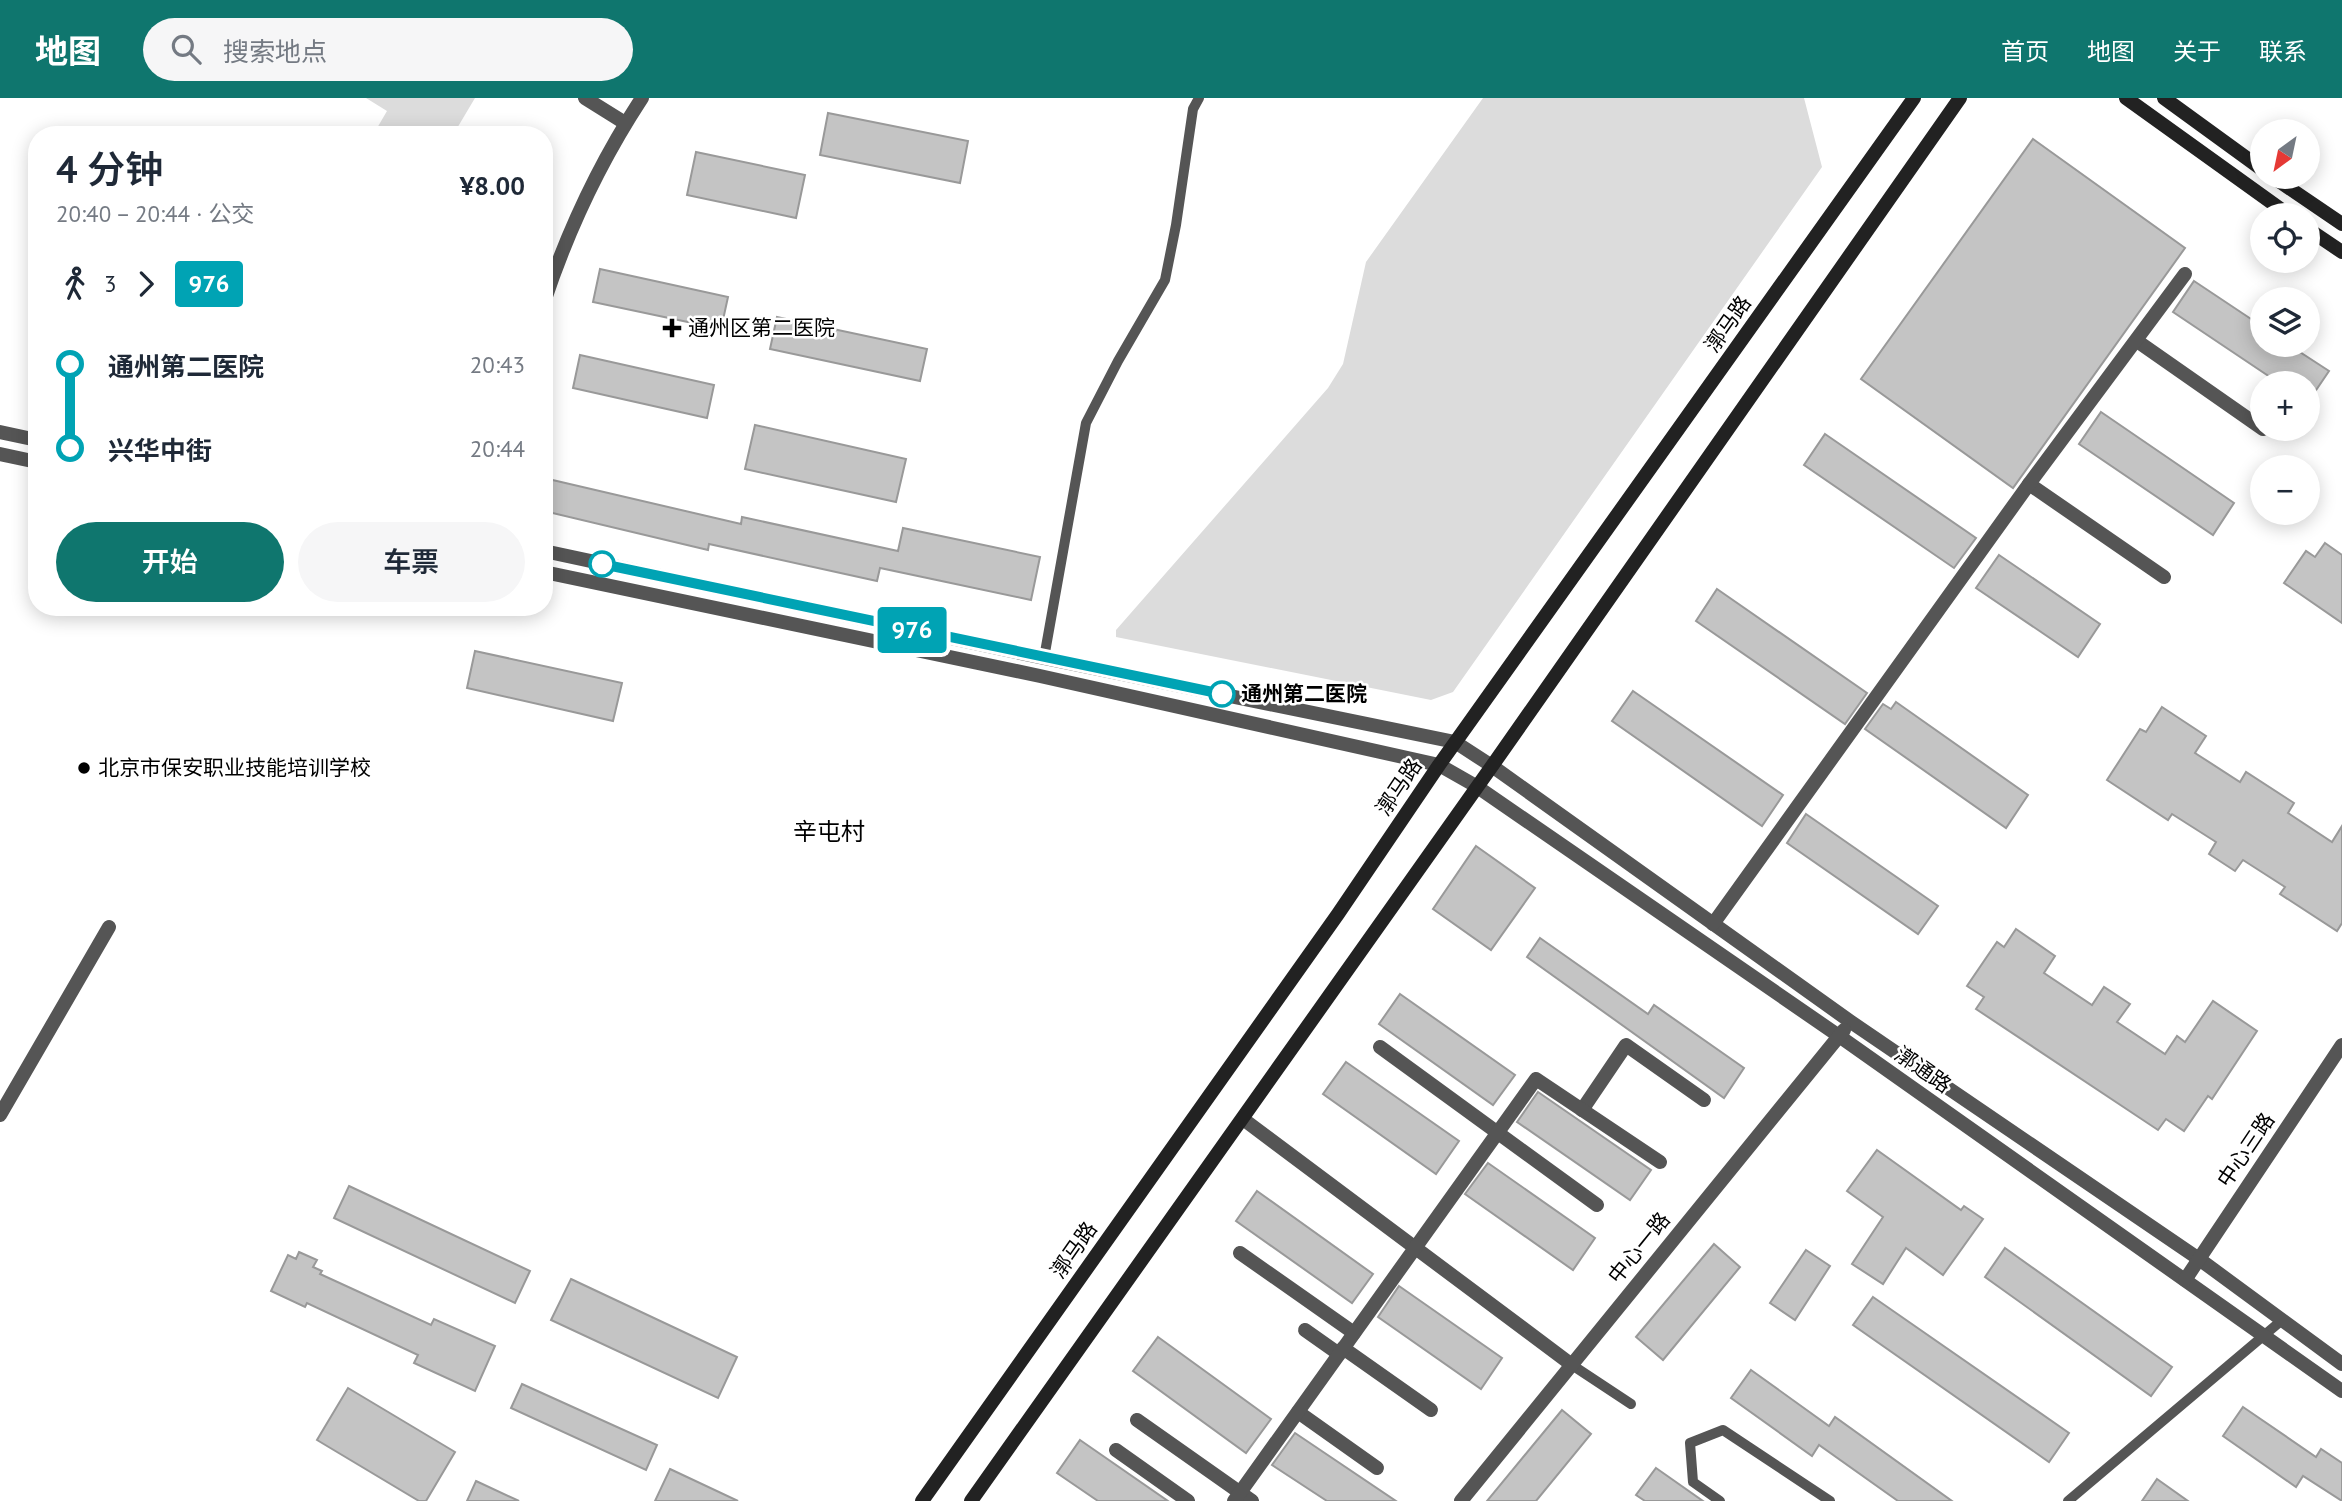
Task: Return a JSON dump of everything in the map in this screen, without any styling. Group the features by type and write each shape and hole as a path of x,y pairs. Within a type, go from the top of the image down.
{"main road":[{"name":"漷马路","path":"922,1501 1330,925 1455,742 1914,98"},
{"path":"971,1501 1492,766 1960,98"},
{"path":"2126,98 2272,203"},
{"path":"2164,98 2250,161"},
{"path":"2291,189 2342,224"},
{"path":"2320,237 2342,252"}],"street":[{"path":"585,98 625,123"},
{"path":"553,276 586,197 625,123 642,98"},
{"path":"1713,924 2029,484 2185,274"},
{"path":"2137,341 2250,420"},
{"path":"0,432 28,438"},
{"path":"0,454 28,460"},
{"path":"2029,484 2164,577"},
{"path":"553,553 1044,658 1455,742"},
{"name":"漷通路","path":"553,574 1040,676 1439,765 1476,786 1839,1037 2342,1391"},
{"name":"漷通路","path":"1455,742 1851,1022 2199,1259 2342,1364"},
{"path":"2,1106 109,927"},
{"name":"中心一路","path":"1461,1501 1851,1022"},
{"path":"1582,1110 1626,1045 1704,1100"},
{"name":"中心三路","path":"2185,1280 2342,1045"},
{"path":"1380,1047 1597,1205"},
{"path":"1137,1420 1242,1498 1298,1412 1536,1079 1660,1162"},
{"path":"1243,1119 1572,1365"},
{"path":"1240,1253 1354,1333"},
{"path":"1305,1330 1432,1410"},
{"path":"1298,1412 1377,1468"},
{"path":"1116,1450 1188,1501"}],"lane":[{"path":"1044,658 1086,423 1165,280 1193,110 1199,98"},
{"path":"2068,1501 2281,1321"},
{"path":"1572,1365 1631,1404"},
{"path":"1720,1501 1693,1482 1690,1443 1723,1430 1830,1501"}],"shaded area":[{"path":"366,98 475,98 458,126 378,126 387,111"},
{"path":"1483,98 1804,98 1822,167 1453,692 1431,700 1116,637 1116,630 1328,388 1343,364 1366,262"}],"building":[{"path":"828,113 968,141 960,183 820,155"},
{"path":"2033,139 2185,248 2013,488 1861,379"},
{"path":"696,152 805,175 796,218 687,195"},
{"path":"600,269 728,297 721,329 593,302"},
{"path":"2194,281 2250,318 2250,357 2307,357 2329,371 2320,384 2320,371 2261,371 2173,312"},
{"path":"777,317 927,349 920,381 770,349"},
{"path":"580,355 714,385 707,418 573,388"},
{"path":"2101,412 2234,503 2213,535 2079,444"},
{"path":"755,425 906,459 896,502 745,469"},
{"path":"1825,434 1976,538 1954,568 1804,465"},
{"path":"553,480 741,524 742,517 898,551 903,528 1040,557 1031,600 880,568 877,581 709,544 708,550 553,513"},
{"path":"2325,543 2342,555 2342,623 2284,583 2306,551 2315,557"},
{"path":"1999,555 2100,624 2078,657 1976,588"},
{"path":"1717,589 1867,693 1845,724 1696,621"},
{"path":"475,651 622,683 613,721 467,688"},
{"path":"1633,691 1783,795 1762,826 1612,721"},
{"path":"1896,702 2028,795 2006,828 1865,729 1883,704 1891,709"},
{"path":"2162,707 2206,736 2195,753 2240,782 2246,772 2294,803 2288,813 2332,842 2342,826 2342,923 2337,931 2280,894 2285,887 2243,860 2235,871 2209,854 2216,842 2172,814 2168,820 2107,780 2140,729 2146,732"},
{"path":"1806,814 1938,906 1918,934 1787,843"},
{"path":"1476,846 1535,888 1491,950 1433,909"},
{"path":"2016,929 2055,956 2044,973 2092,1005 2104,987 2130,1004 2117,1022 2165,1054 2177,1036 2185,1042 2213,1001 2257,1031 2212,1099 2208,1096 2184,1131 2166,1119 2158,1130 1976,1009 1984,997 1967,986 1997,942 2004,947"},
{"path":"1540,938 1648,1014 1654,1005 1744,1068 1724,1098 1527,957"},
{"path":"1400,994 1515,1075 1493,1105 1379,1024"},
{"path":"1346,1062 1459,1141 1436,1174 1323,1094"},
{"path":"1538,1092 1651,1170 1630,1200 1517,1122"},
{"path":"1877,1150 1961,1210 1964,1206 1983,1219 1943,1275 1906,1248 1883,1284 1852,1264 1883,1217 1847,1191"},
{"path":"1488,1163 1595,1238 1573,1270 1465,1194"},
{"path":"349,1186 530,1271 515,1303 334,1218"},
{"path":"1257,1191 1373,1274 1352,1303 1236,1221"},
{"path":"1714,1244 1740,1267 1663,1360 1636,1337"},
{"path":"2005,1248 2172,1367 2151,1396 1985,1277"},
{"path":"1806,1250 1830,1266 1795,1320 1770,1303"},
{"path":"299,1252 317,1260 313,1267 322,1271 320,1274 431,1325 434,1319 495,1346 475,1391 414,1363 418,1355 307,1303 305,1307 271,1291 288,1255 296,1259"},
{"path":"571,1279 737,1357 718,1398 551,1320"},
{"path":"1399,1286 1502,1358 1481,1389 1378,1317"},
{"path":"1873,1297 2069,1433 2049,1462 1853,1325"},
{"path":"1158,1337 1271,1419 1246,1453 1133,1371"},
{"path":"1751,1370 1829,1426 1835,1417 1952,1501 1898,1501 1819,1445 1812,1456 1731,1398"},
{"path":"522,1384 657,1445 646,1470 511,1408"},
{"path":"348,1388 455,1452 426,1501 419,1501 317,1440"},
{"path":"2243,1407 2316,1457 2321,1449 2342,1463 2342,1501 2303,1476 2296,1487 2223,1436"},
{"path":"1562,1410 1591,1434 1536,1501 1487,1501"},
{"path":"1295,1433 1396,1501 1327,1501 1272,1465"},
{"path":"1080,1440 1168,1501 1098,1501 1057,1473"},
{"path":"1656,1468 1703,1501 1645,1501 1636,1495"},
{"path":"670,1469 738,1501 655,1501"},
{"path":"2157,1479 2188,1501 2142,1501"},
{"path":"476,1481 519,1501 467,1501"}],"bus line":[{"name":"976","path":"602,564 1222,694"}],"place":[{"name":"通州区第二医院","path":"672,328"},
{"name":"通州第二医院","path":"1222,694"},
{"name":"北京市保安职业技能培训学校","path":"84,768"}],"district":[{"name":"辛屯村","path":"829,832"}]}
